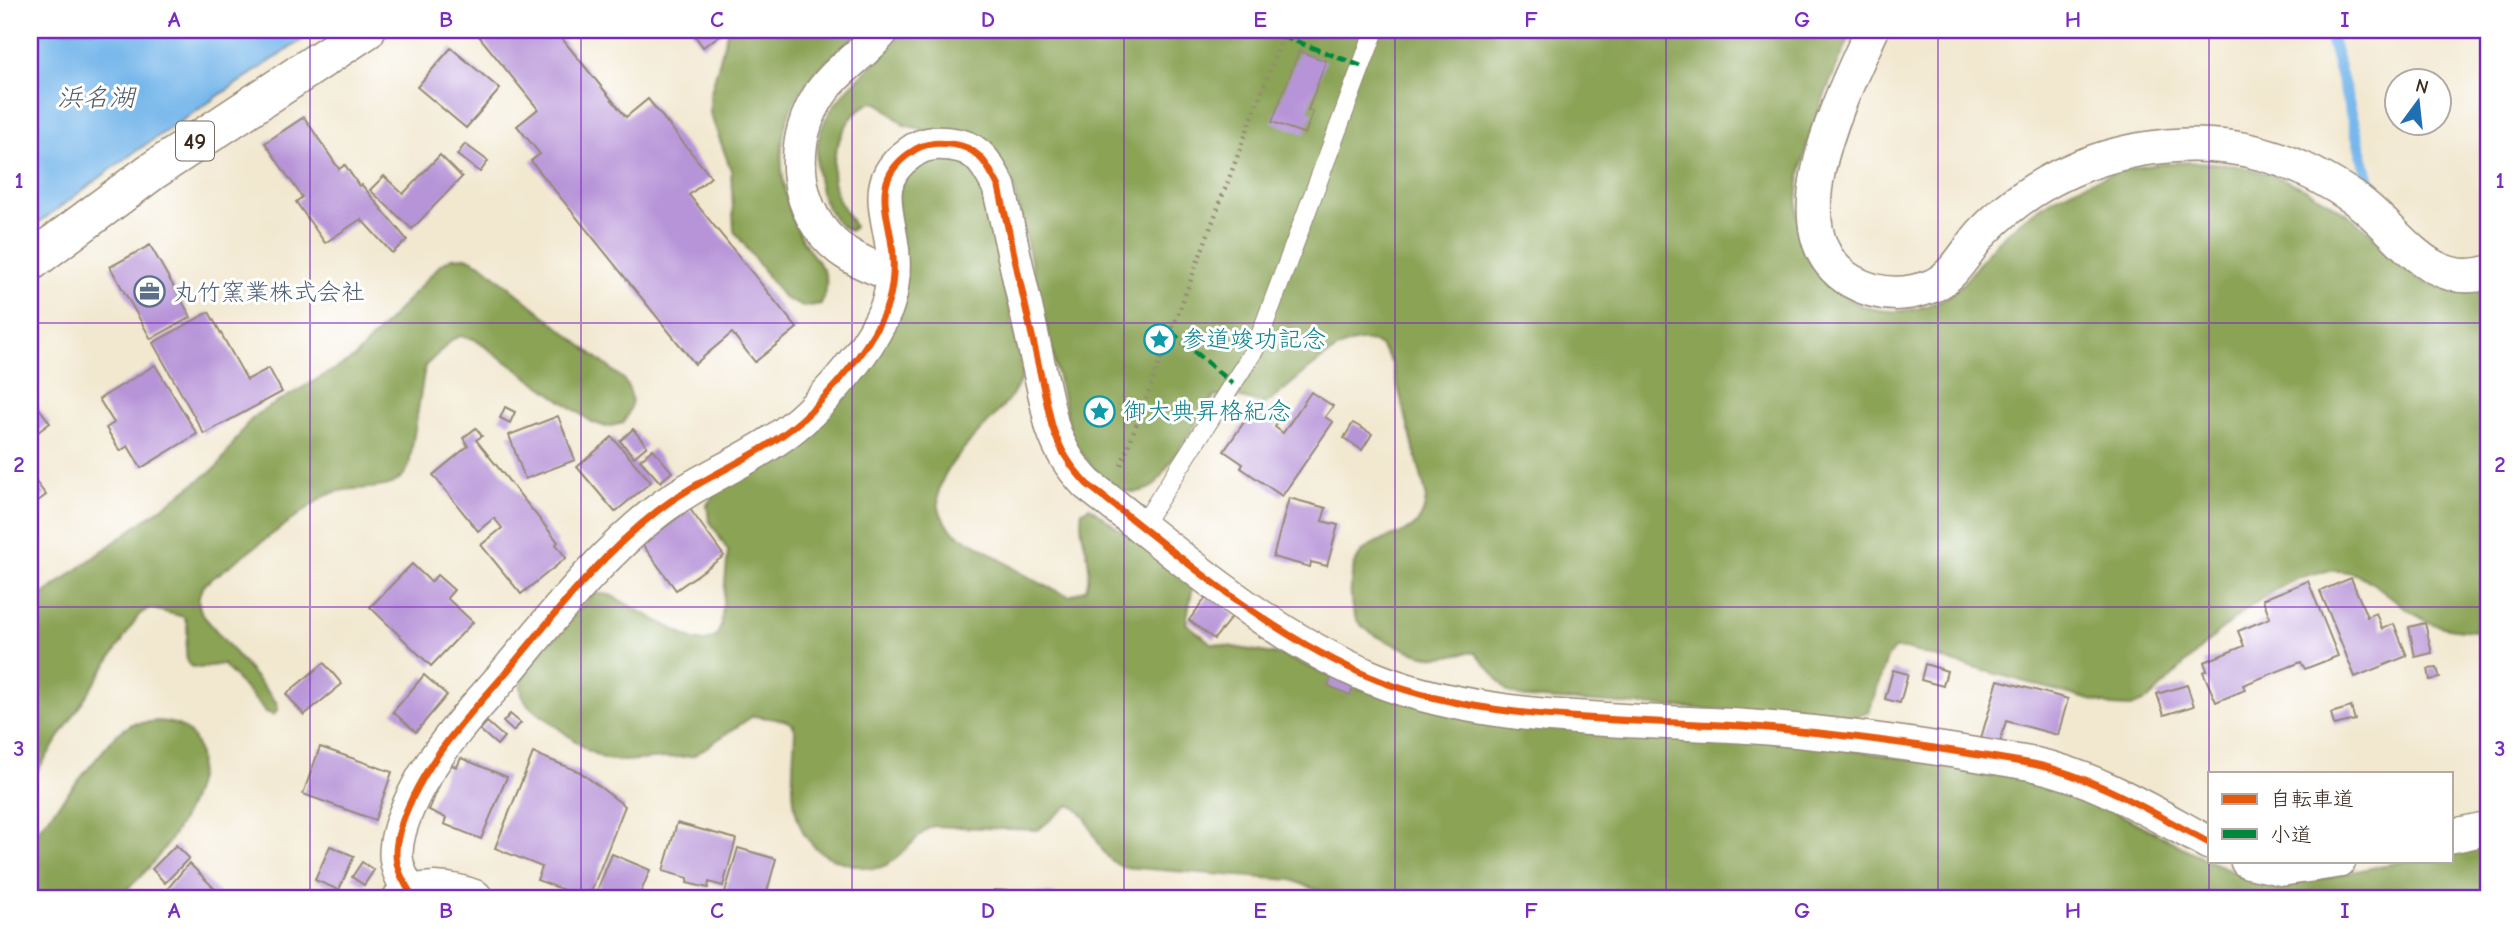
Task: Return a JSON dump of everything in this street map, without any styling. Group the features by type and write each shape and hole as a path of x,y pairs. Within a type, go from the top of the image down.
{"main road":[{"name":"49","path":"30,262 173,157 366,30"},
{"path":"407,897 436,890 474,899"}],"street":[{"path":"883,30 818,97 805,122 798,149 799,176 806,203 820,228 833,242 863,263 893,275"},
{"path":"1872,30 1837,111 1815,192 1812,215 1817,239 1828,260 1844,277 1865,289 1889,294 1913,293 1935,284 1954,269 1982,233 2015,203 2054,178 2095,160 2129,151 2185,144 2230,147 2275,158 2317,175 2356,199 2420,260 2439,271 2461,277 2489,272"},
{"path":"407,897 396,857 400,832 420,784 443,747 605,558 672,500 774,442 816,406 864,347 886,308 893,275 892,241 883,209 885,183 898,161 919,146 944,142 968,148 988,164 999,187 1059,448 1072,468 1087,484 1293,638 1356,671 1422,694 1514,711 1857,735 2056,769 2099,786 2208,842"},
{"path":"2452,836 2489,828"},
{"path":"2252,862 2284,869 2332,862"}],"lane":[{"path":"1142,526 1255,349 1375,30"}],"path":[{"path":"1118,472 1284,30"}],"green space":[{"path":"728,30 861,30 804,86 793,103 783,141 783,182 794,221 802,239 826,275 821,304 803,307 784,298 734,231 731,170 710,113 710,96"},
{"path":"901,30 1853,30 1810,135 1800,173 1797,211 1803,245 1819,276 1850,300 1884,311 1919,308 1950,295 1989,250 2019,223 2068,191 2095,179 2152,165 2182,162 2230,165 2281,178 2314,193 2344,212 2422,281 2462,292 2489,291 2489,632 2456,629 2426,621 2364,578 2337,571 2308,575 2277,589 2218,633 2148,700 2131,707 2112,706 1906,649 1894,649 1887,658 1869,712 1853,718 1526,698 1508,692 1476,653 1439,657 1409,650 1386,641 1367,629 1358,622 1353,612 1352,572 1360,555 1372,545 1413,527 1422,514 1426,494 1392,364 1380,346 1366,341 1352,343 1336,350 1265,404 1229,395 1214,397 1155,485 1142,491 1130,492 1108,482 1073,442 1013,183 926,130 904,125 880,104 872,102 852,118 835,154 833,167 836,193 854,227 850,231 839,224 827,207 820,188 817,149 820,132 836,103 891,48"},
{"path":"943,156 958,161 969,168 985,192 1023,373 1000,410 949,467 940,487 939,507 949,527 956,533 1046,586 1070,596 1086,589 1089,567 1081,521 1082,511 1090,507 1193,586 1186,623 1211,643 1284,656 1372,693 1832,747 2030,778 2073,790 2208,862 2253,879 2314,880 2399,862 2452,862 2452,851 2489,842 2489,899 1339,899 1292,880 1122,867 1105,854 1089,824 1077,809 1069,805 1038,830 932,826 892,862 870,868 826,855 811,843 801,828 793,792 795,733 793,724 784,720 753,716 693,756 624,761 605,759 587,750 528,705 521,689 525,671 594,593 610,595 691,639 703,642 716,637 721,626 728,551 709,520 707,505 715,493 876,354 899,188 917,166"},
{"path":"466,257 481,264 623,379 632,401 623,423 606,427 592,422 474,339 460,336 453,339 425,366 409,466 403,476 384,486 324,496 205,584 200,592 202,614 277,703 278,710 273,715 266,712 223,664 199,668 190,666 186,654 187,629 184,617 149,608 139,615 30,782 30,608 34,601 217,467 257,414 354,358 441,264 452,258"},
{"path":"159,721 180,726 195,742 199,765 194,791 183,818 166,845 128,888 111,899 30,899 30,839 116,735 132,724"}],"water":[{"name":"浜名湖","path":"30,30 317,30 136,151 30,229"}],"building":[{"path":"474,30 555,30 626,117 648,99 711,177 689,195 797,328 755,362 732,333 695,364 531,161 540,154 517,126 538,109"},
{"path":"691,30 721,30 723,33 703,47"},
{"path":"451,48 500,89 466,128 417,87"},
{"path":"1299,51 1326,61 1308,110 1313,112 1305,134 1272,122"},
{"path":"304,117 339,169 345,165 359,186 362,185 407,240 392,253 361,219 325,243 296,202 302,197 265,143"},
{"path":"465,144 488,161 480,172 457,155"},
{"path":"440,155 462,177 412,229 370,190 384,176 403,194"},
{"path":"150,245 191,317 151,339 110,267"},
{"path":"209,312 247,380 269,368 282,392 204,434 153,343"},
{"path":"155,365 197,434 141,468 128,446 120,451 106,428 114,423 99,399"},
{"path":"1311,392 1333,406 1325,417 1333,422 1282,496 1241,468 1243,464 1224,451 1256,405 1279,420 1275,427 1283,433"},
{"path":"30,396 50,423 30,438"},
{"path":"505,407 515,412 510,423 500,418"},
{"path":"558,416 575,460 525,479 509,435"},
{"path":"1353,423 1372,434 1362,450 1344,438"},
{"path":"476,428 482,436 476,440 558,542 556,544 566,558 521,594 481,545 502,528 494,518 478,531 433,475 468,446 463,438"},
{"path":"633,429 647,446 634,457 620,441"},
{"path":"612,437 651,482 615,512 577,467"},
{"path":"653,449 672,472 660,482 640,460"},
{"path":"30,474 46,495 30,507"},
{"path":"1289,498 1326,508 1322,521 1338,525 1327,566 1311,562 1310,567 1273,557"},
{"path":"690,509 724,556 676,590 642,544"},
{"path":"412,564 431,582 437,575 454,590 447,598 473,622 431,666 370,607"},
{"path":"2351,578 2367,617 2376,613 2382,629 2394,624 2407,656 2355,677 2320,591"},
{"path":"2308,581 2338,656 2305,669 2301,662 2243,685 2245,690 2216,702 2203,672 2207,670 2204,662 2244,646 2238,631 2270,618 2263,599"},
{"path":"1209,594 1234,614 1214,639 1189,620"},
{"path":"2425,623 2432,653 2415,657 2409,627"},
{"path":"324,663 342,684 304,715 286,694"},
{"path":"1925,664 1947,671 1943,686 1921,680"},
{"path":"2437,668 2440,678 2430,680 2428,669"},
{"path":"1893,670 1908,674 1900,703 1885,699"},
{"path":"424,675 447,695 416,732 393,712"},
{"path":"1332,676 1354,686 1350,695 1328,686"},
{"path":"1998,680 2068,699 2058,735 2006,721 2000,743 1981,738"},
{"path":"2187,685 2194,706 2164,715 2157,694"},
{"path":"2351,707 2355,720 2334,725 2331,713"},
{"path":"510,714 521,723 513,731 503,722"},
{"path":"487,722 504,737 497,745 480,730"},
{"path":"320,747 392,772 375,820 303,794"},
{"path":"533,753 580,772 625,806 588,899 537,880 542,867 495,848"},
{"path":"461,758 507,777 481,839 444,824 446,818 429,810 448,764 457,767"},
{"path":"677,823 736,839 723,886 709,882 708,888 687,883 688,878 663,871"},
{"path":"176,845 189,858 165,883 152,869"},
{"path":"330,846 354,856 339,890 315,880"},
{"path":"738,848 776,859 765,899 723,899"},
{"path":"612,854 650,870 638,899 602,899 603,895 596,893"},
{"path":"362,862 374,870 364,885 352,877"},
{"path":"189,863 225,899 159,899"},
{"path":"994,890 1055,894 1054,899 993,899"}],"waterway":[{"path":"2329,30 2370,185"}],"marked path":[{"path":"1282,36 1361,66"},
{"path":"1171,332 1233,384"}],"cycle path":[{"path":"411,894 397,865 399,832 413,796 440,752 458,727 561,607 635,529 694,486 773,442 810,412 843,377 863,351 886,309 891,293 893,256 885,203 891,172 910,153 922,146 940,143 961,146 974,152 984,162 999,187 1052,426 1075,471 1087,484 1225,591 1297,640 1335,661 1416,693 1507,711 1814,732 2033,764 2102,787 2208,842"}],"place":[{"name":"丸竹窯業株式会社","path":"150,292"},
{"name":"参道竣功記念","path":"1159,339"},
{"name":"御大典昇格紀念","path":"1100,411"}]}
